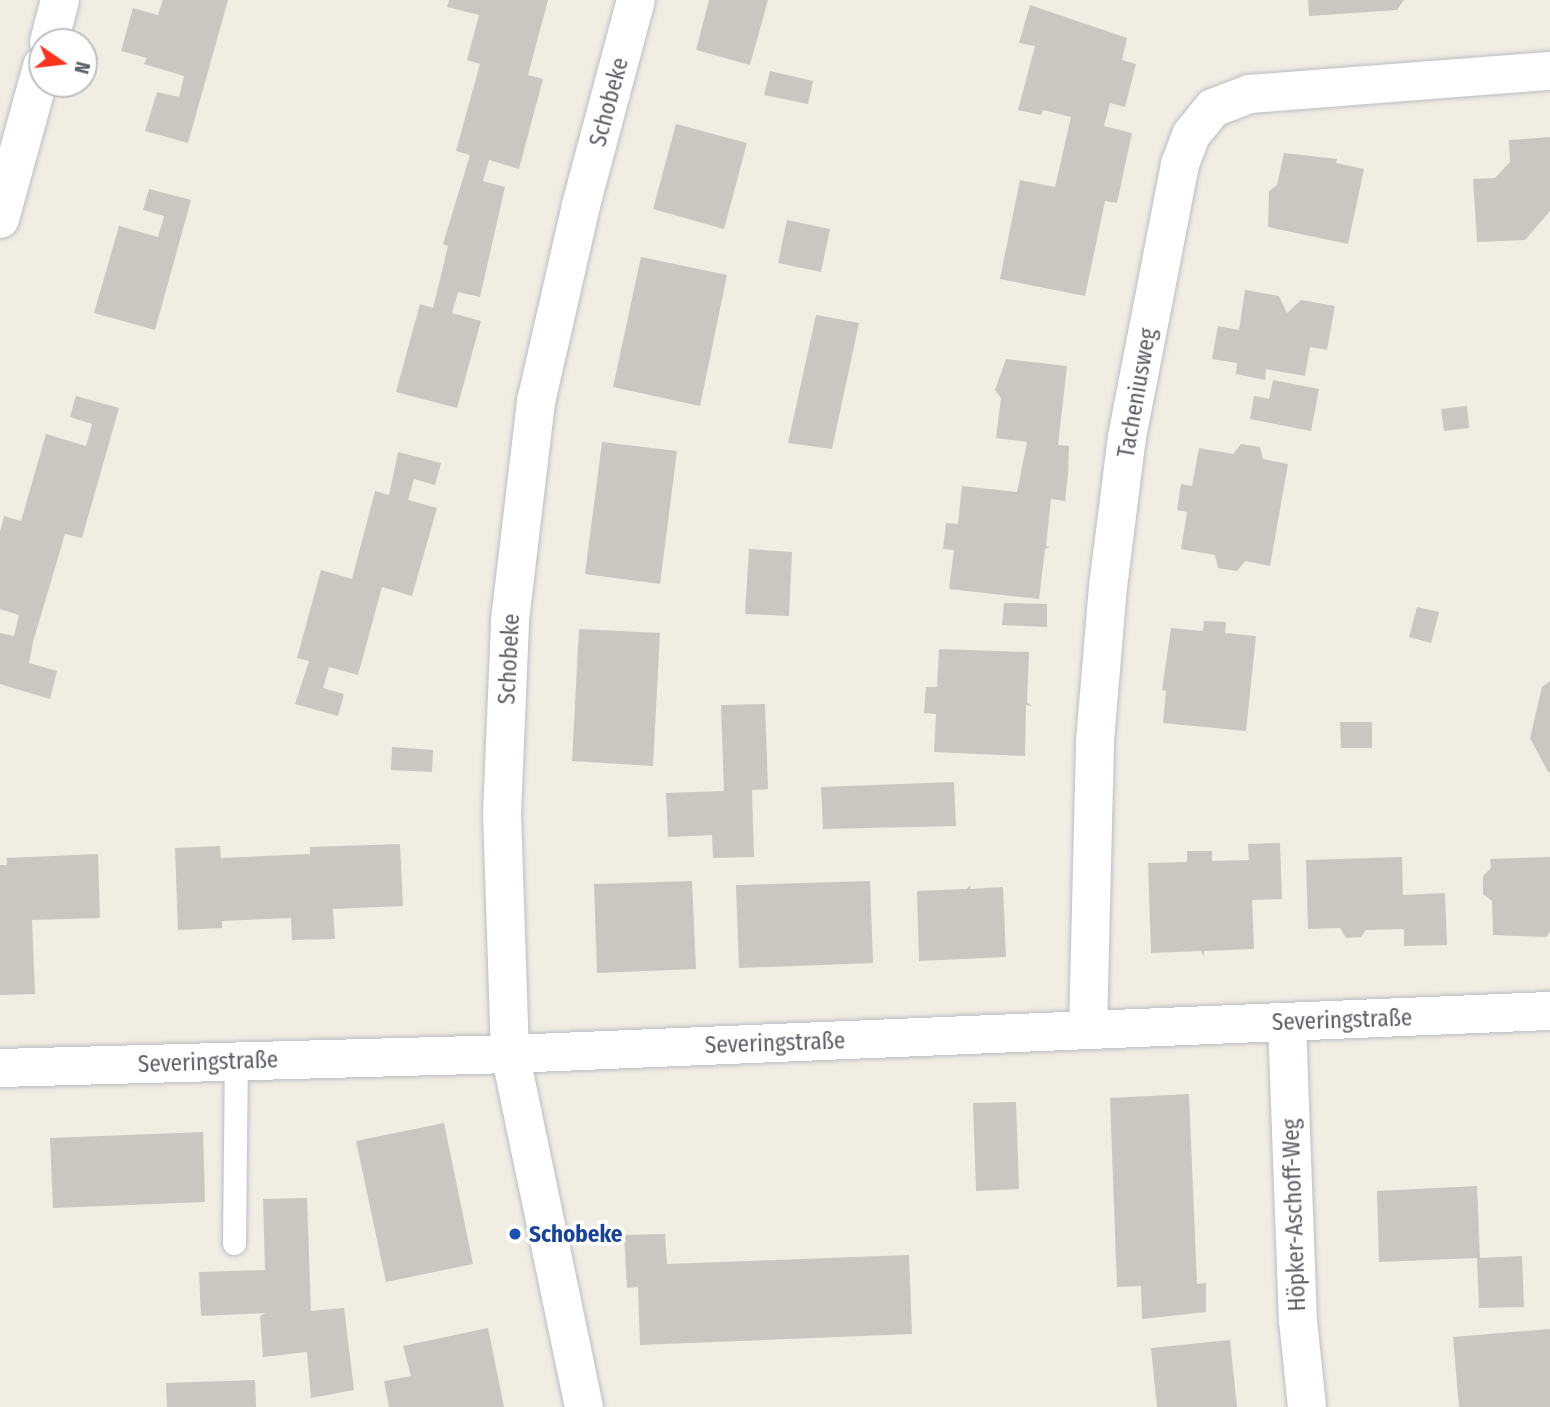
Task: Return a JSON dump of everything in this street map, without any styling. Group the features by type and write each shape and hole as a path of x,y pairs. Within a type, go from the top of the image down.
{"street":[{"path":"53,28 60,0"},
{"name":"Schobeke","path":"584,1407 510,1054 502,814 513,593 536,402 581,205 636,0"},
{"name":"Tacheniusweg","path":"1088,1030 1095,741 1108,587 1127,437 1180,164 1191,135 1213,108 1249,94 1550,71"},
{"path":"0,219 33,98"},
{"name":"Severingstraße","path":"0,1068 510,1054 1550,1012"},
{"name":"Höpker-Aschoff-Weg","path":"1287,1022 1298,1320 1307,1407"}],"lane":[{"path":"234,1242 236,1062"}],"building":[{"path":"163,0 228,0 188,143 145,131 157,92 179,97 184,76 144,64 147,58 121,51 133,8 158,15"},
{"path":"449,0 548,0 528,75 543,79 519,169 489,160 483,181 505,187 480,297 458,292 452,313 481,321 457,408 396,392 420,304 433,308 448,246 443,244 470,155 456,151 480,64 467,60 479,15 447,7"},
{"path":"709,0 768,0 750,65 696,50"},
{"path":"1308,0 1404,0 1397,10 1309,16"},
{"path":"1030,5 1127,38 1122,60 1136,64 1125,107 1110,103 1104,126 1132,133 1117,203 1105,201 1085,296 1000,279 1020,180 1055,187 1071,117 1043,110 1041,115 1018,110 1035,46 1019,43"},
{"path":"770,71 813,81 808,104 764,95"},
{"path":"676,124 747,143 724,229 653,209"},
{"path":"1550,137 1550,211 1525,240 1477,242 1473,179 1495,178 1510,162 1509,140"},
{"path":"1284,153 1337,159 1336,163 1364,169 1348,244 1268,227 1269,191 1277,185"},
{"path":"149,189 191,200 155,330 94,313 119,226 158,237 164,216 143,210"},
{"path":"787,220 830,229 821,272 778,263"},
{"path":"641,257 727,275 700,406 613,387"},
{"path":"1245,290 1279,296 1287,313 1301,300 1335,306 1327,350 1310,347 1305,376 1266,369 1265,380 1236,374 1237,363 1212,359 1218,326 1239,330"},
{"path":"816,315 859,323 832,449 788,443"},
{"path":"1006,359 1067,366 1058,445 1069,446 1065,501 1051,499 1046,546 1050,547 1045,549 1039,599 949,589 954,550 943,549 946,523 958,524 962,486 1017,492 1027,442 996,438 1001,398 995,390"},
{"path":"1273,380 1319,389 1311,431 1250,419 1254,396 1269,399"},
{"path":"76,396 119,408 82,538 65,534 33,642 29,663 57,671 50,699 0,684 0,633 14,636 19,615 0,609 0,532 4,516 21,521 46,434 86,446 92,424 70,417"},
{"path":"1467,406 1469,428 1444,431 1441,409"},
{"path":"602,442 677,451 660,584 585,574"},
{"path":"1241,444 1260,447 1263,459 1288,464 1270,566 1245,561 1237,571 1218,568 1215,555 1181,549 1187,512 1177,510 1181,484 1192,486 1199,448 1233,454"},
{"path":"398,452 441,463 435,485 414,479 408,500 437,508 412,596 382,587 358,675 329,667 323,688 344,694 338,716 295,704 309,661 297,658 321,570 352,579 375,491 389,495"},
{"path":"749,549 792,552 789,616 745,614"},
{"path":"1004,603 1047,604 1047,627 1002,625"},
{"path":"1417,607 1439,612 1431,643 1409,637"},
{"path":"1204,621 1226,622 1225,633 1256,636 1246,731 1163,723 1166,691 1162,690 1171,628 1203,631"},
{"path":"579,629 660,633 653,766 572,761"},
{"path":"939,649 1029,652 1027,702 1032,706 1026,705 1025,756 934,752 936,714 924,713 926,687 937,687"},
{"path":"1550,681 1548,772 1530,738 1542,687"},
{"path":"765,704 768,789 752,790 754,857 713,858 712,835 668,837 666,793 724,791 721,705"},
{"path":"1340,722 1372,722 1372,748 1341,748"},
{"path":"392,747 433,750 432,772 391,770"},
{"path":"954,782 956,826 823,829 821,787"},
{"path":"1280,843 1282,899 1252,900 1254,949 1204,951 1204,957 1201,951 1151,953 1148,863 1187,862 1187,851 1212,851 1212,861 1249,860 1248,844"},
{"path":"400,844 403,906 333,909 335,939 292,940 291,918 222,921 222,928 178,930 175,848 220,846 221,858 310,854 310,847"},
{"path":"98,854 100,918 32,920 35,994 0,995 0,865 7,865 7,858"},
{"path":"1402,857 1403,895 1445,893 1447,945 1404,946 1404,929 1366,930 1361,937 1346,938 1340,928 1308,929 1306,860"},
{"path":"1550,857 1550,932 1546,937 1493,935 1492,901 1483,894 1483,876 1491,868 1490,859"},
{"path":"692,881 696,969 597,973 594,884"},
{"path":"870,881 873,963 739,968 736,885"},
{"path":"970,885 970,889 1003,887 1006,957 919,961 917,891 967,889"},
{"path":"1189,1094 1197,1284 1206,1283 1206,1312 1142,1319 1141,1286 1117,1287 1110,1098"},
{"path":"1016,1102 1019,1189 976,1191 973,1103"},
{"path":"444,1123 473,1264 386,1282 356,1141"},
{"path":"203,1132 205,1202 53,1208 50,1138"},
{"path":"1477,1186 1480,1258 1522,1256 1524,1307 1479,1308 1477,1258 1379,1262 1377,1191"},
{"path":"307,1198 311,1311 344,1308 354,1390 311,1398 307,1352 263,1357 260,1316 266,1313 201,1316 199,1272 265,1270 263,1199"},
{"path":"665,1234 667,1264 909,1255 912,1334 640,1345 638,1287 627,1288 624,1235"},
{"path":"488,1328 504,1407 389,1407 384,1381 411,1376 403,1346"},
{"path":"1550,1329 1550,1407 1459,1407 1453,1337"},
{"path":"1230,1340 1237,1407 1157,1407 1151,1348"},
{"path":"255,1380 256,1407 167,1407 166,1383"}],"place":[{"name":"Schobeke","path":"515,1234"}]}
